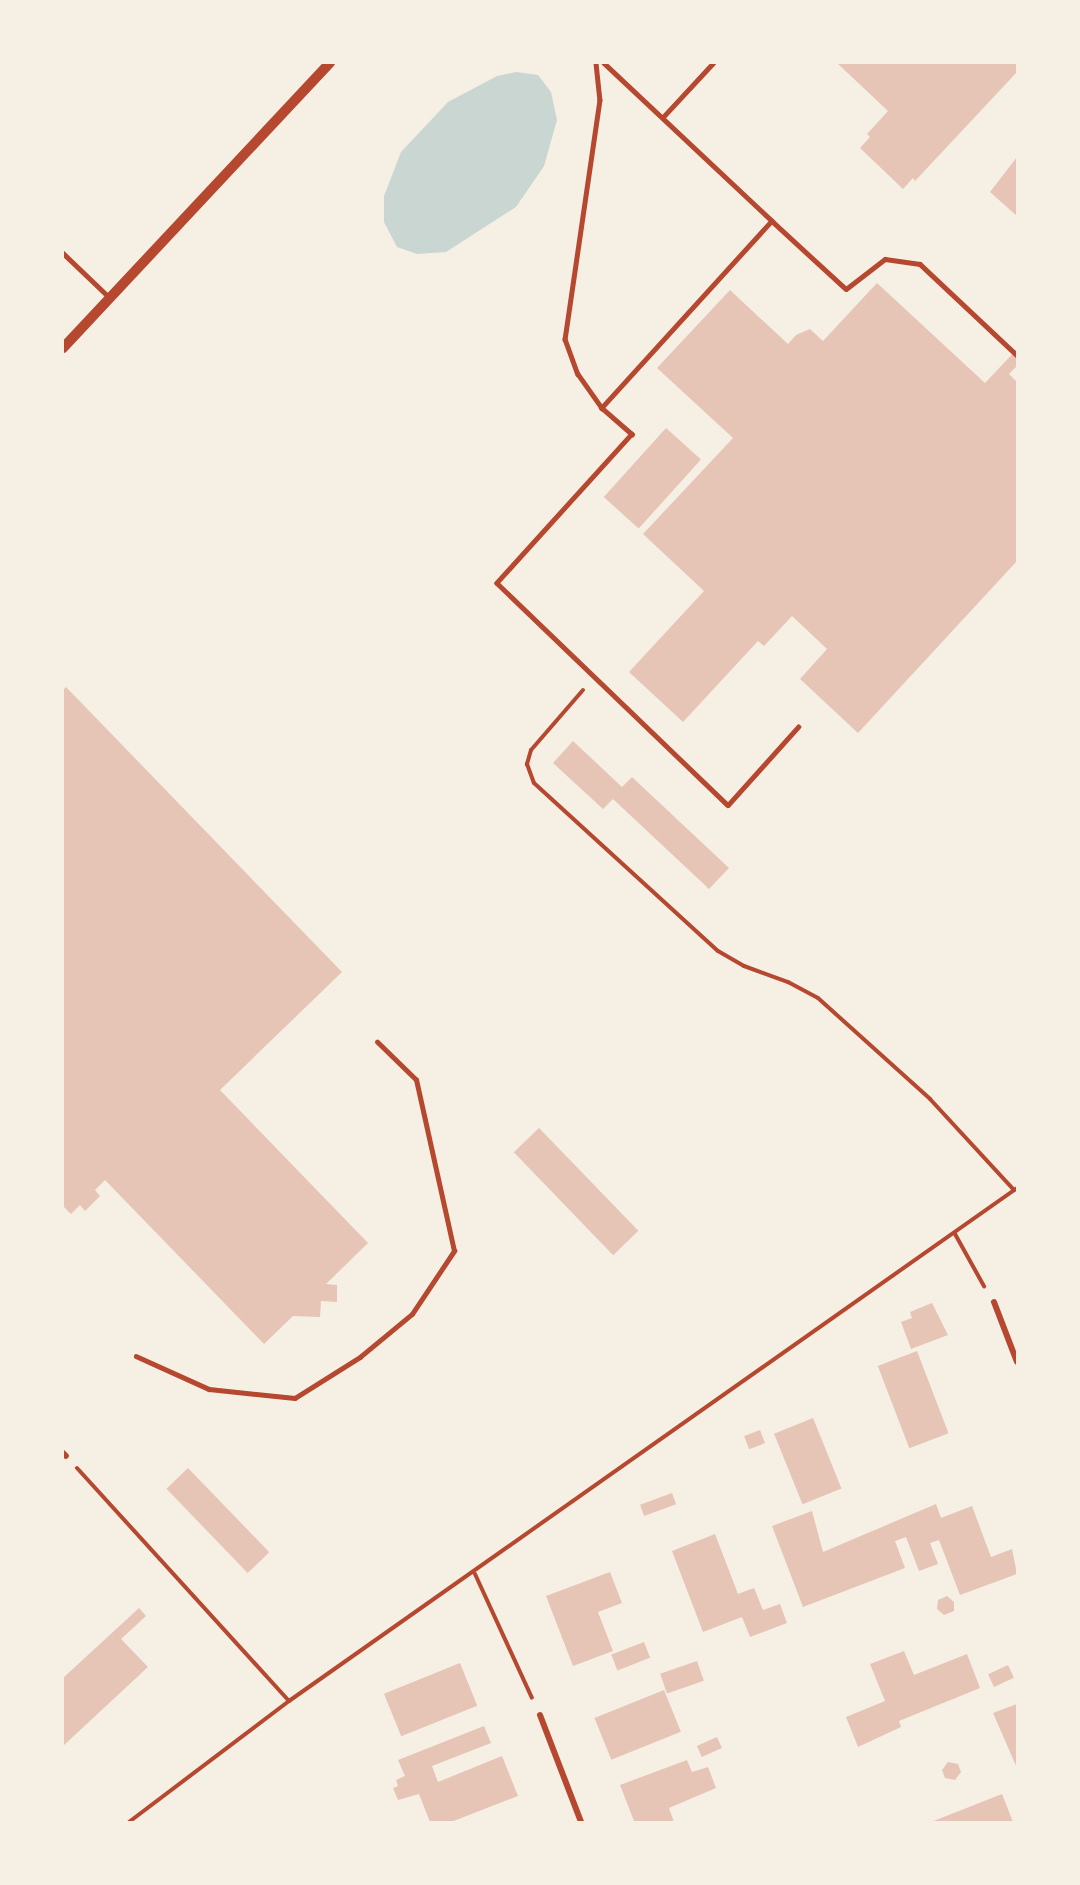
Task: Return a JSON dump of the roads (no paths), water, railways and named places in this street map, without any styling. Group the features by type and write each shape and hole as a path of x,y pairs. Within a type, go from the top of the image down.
{"street":[{"path":"63,348 330,63"},
{"path":"994,1302 1017,1362"},
{"path":"540,1715 581,1822"}],"lane":[{"path":"596,63 600,100 565,339 578,374 602,408 632,434 497,583 728,805 798,727"},
{"path":"604,63 664,116 846,289 885,259 920,264 1017,355"},
{"path":"664,116 713,63"},
{"path":"602,408 772,221"},
{"path":"63,253 111,299"},
{"path":"136,1356 209,1389 296,1398 360,1357 412,1314 454,1251 416,1080 377,1042"}]}
